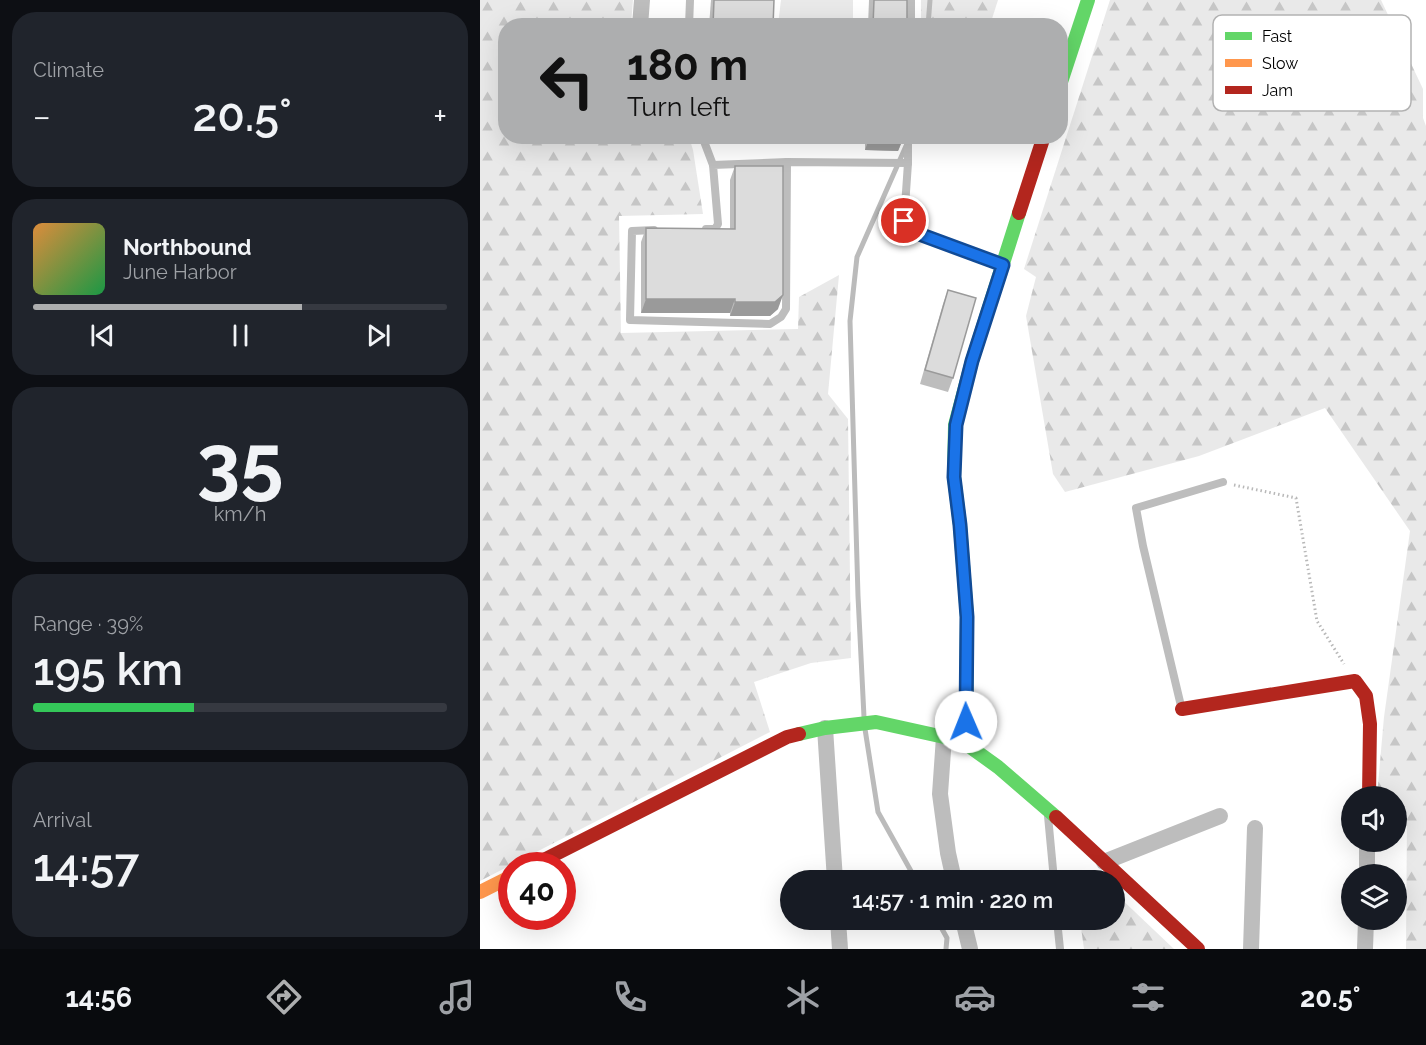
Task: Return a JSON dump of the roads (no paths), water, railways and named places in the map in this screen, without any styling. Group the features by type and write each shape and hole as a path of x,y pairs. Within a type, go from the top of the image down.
{"street":[{"path":"641,18 642,0"},
{"path":"1068,61 1088,0"},
{"path":"966,744 967,617 954,477 956,425 972,361 1041,144"},
{"path":"1182,709 1355,681 1366,696 1370,724 1368,786"},
{"path":"560,852 788,737 825,728 876,722 944,736 966,744 998,767 1048,810 1198,949"},
{"path":"825,728 835,870"},
{"path":"944,736 940,794 952,870"},
{"path":"1104,862 1220,816"},
{"path":"1251,949 1255,828"},
{"path":"480,892 498,883"},
{"path":"839,930 840,949"},
{"path":"965,930 970,949"},
{"path":"1365,949 1366,930"}],"lane":[{"path":"689,18 690,0"},
{"path":"911,0 911,18"},
{"path":"691,230 715,229 718,226 713,165 705,144"},
{"path":"908,144 904,221 906,226 911,231 1003,265"},
{"path":"713,165 787,162 908,163"},
{"path":"667,230 632,231 630,320 770,324 776,321 786,309 787,162"},
{"path":"1182,709 1136,508 1223,482"},
{"path":"1048,810 1053,870"},
{"path":"1059,930 1060,949"}],"waterway":[{"path":"929,18 930,0"},
{"path":"864,717 850,321 857,257 906,146"},
{"path":"865,729 878,812 910,870"},
{"path":"943,930 947,938 946,949"}]}
